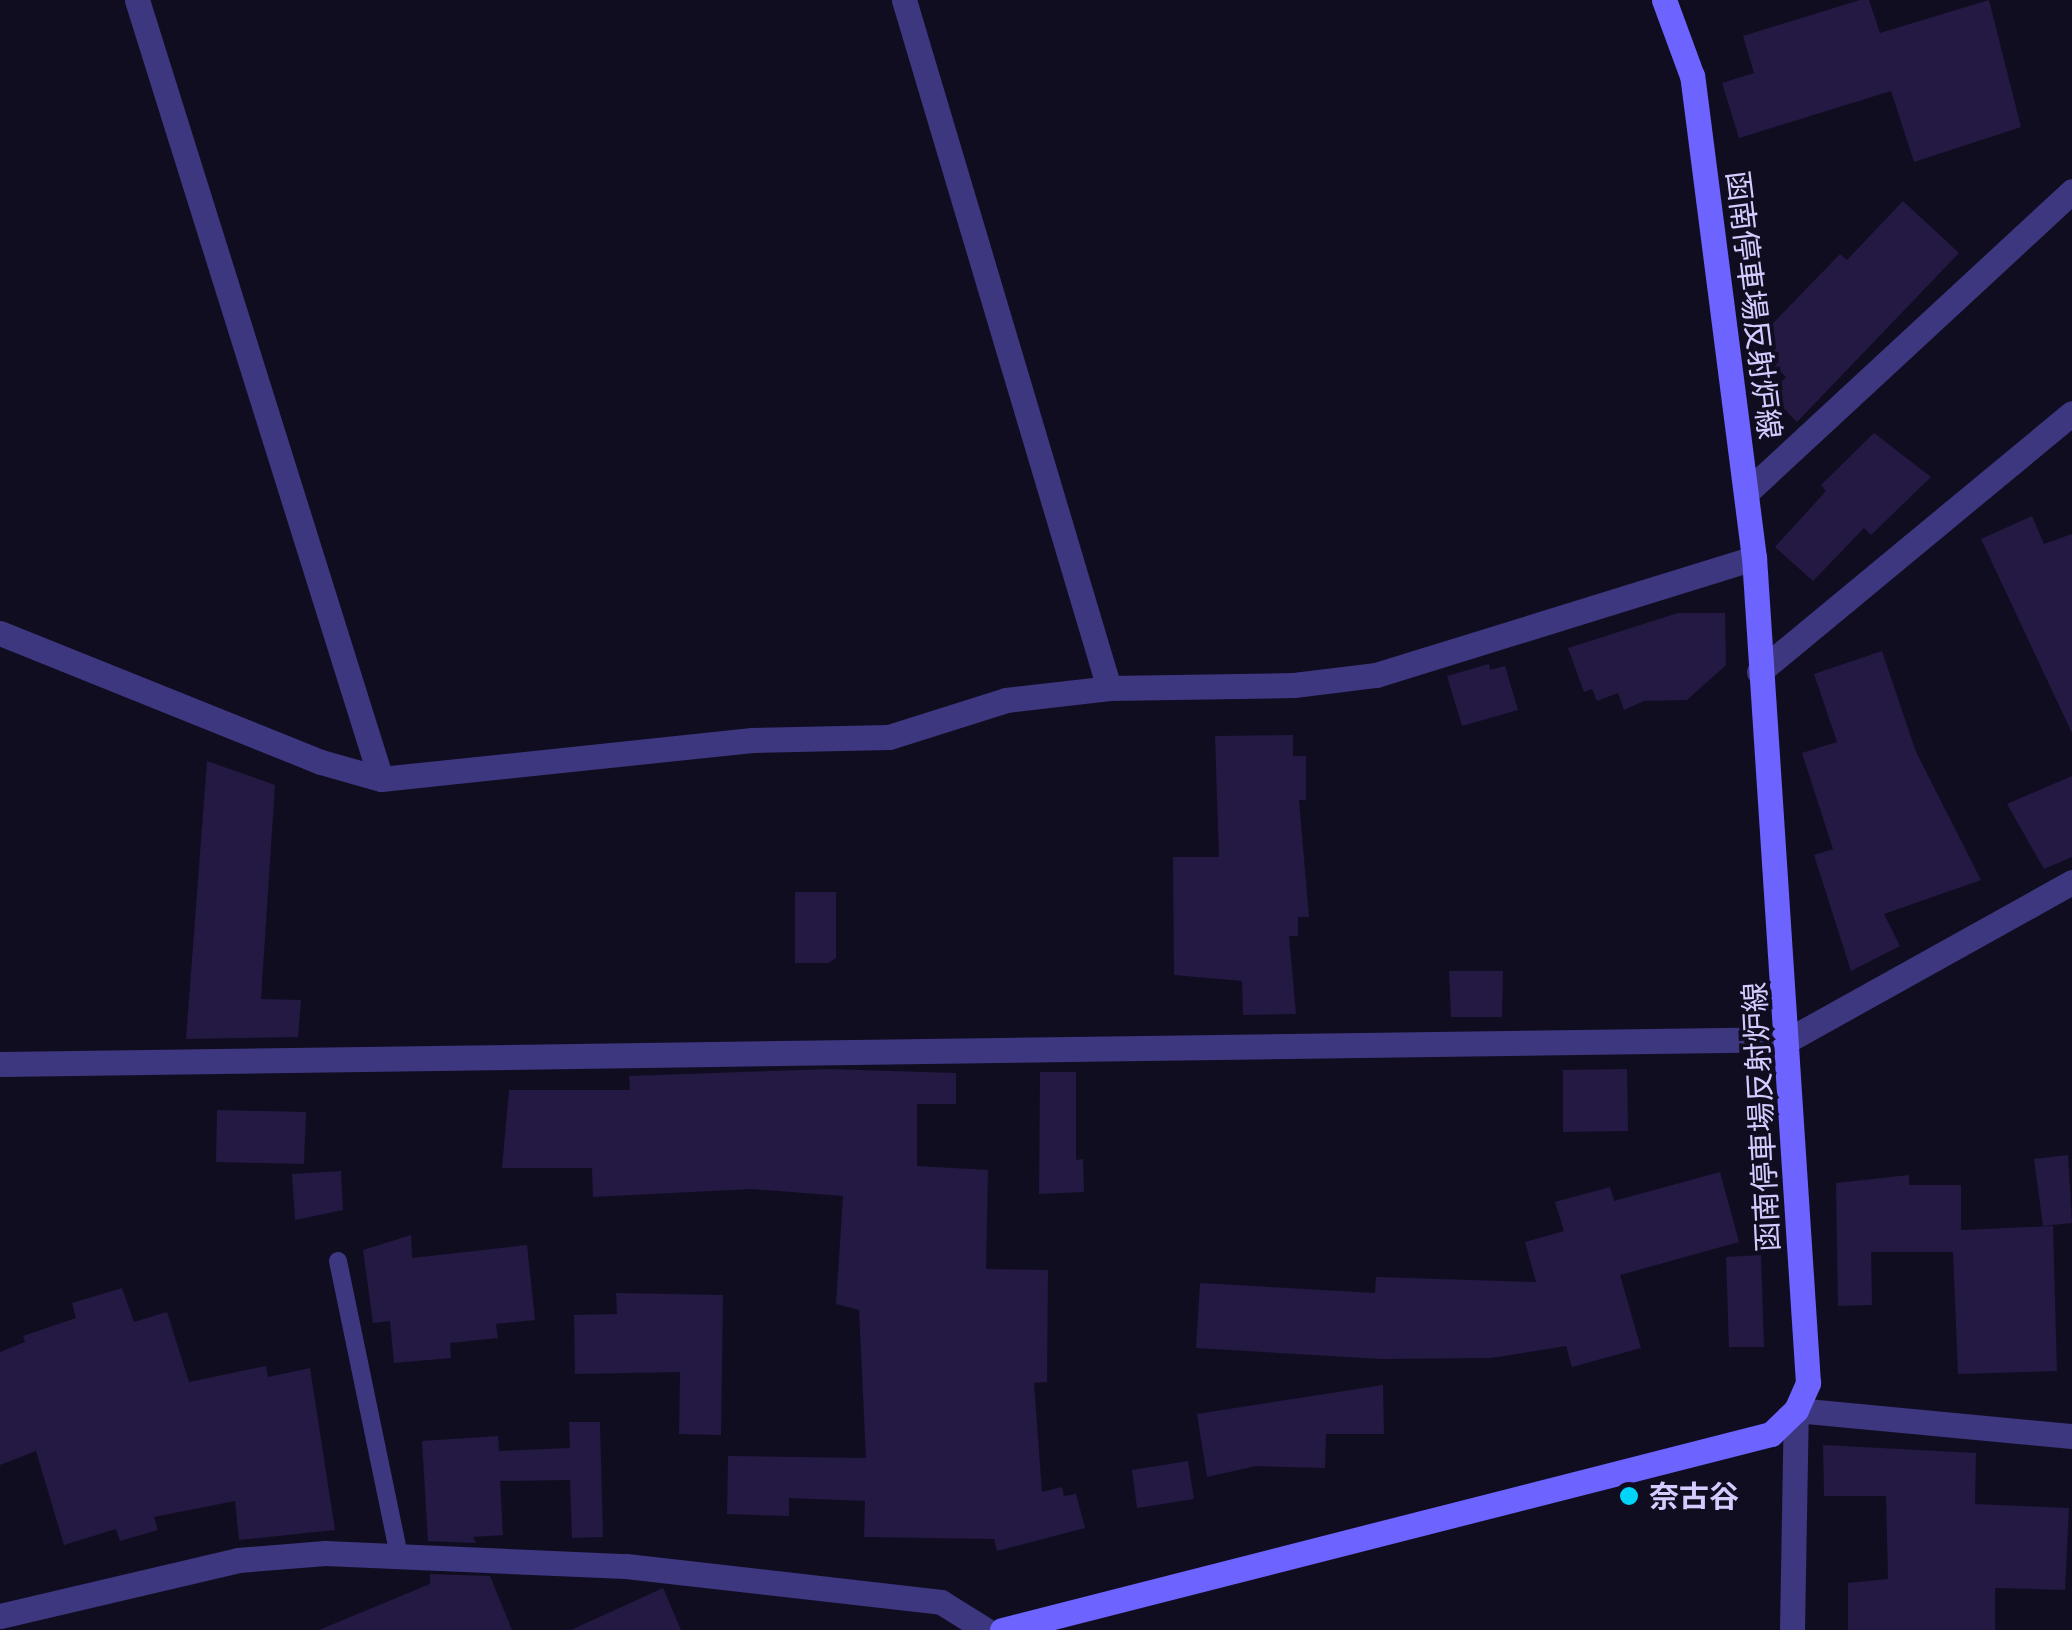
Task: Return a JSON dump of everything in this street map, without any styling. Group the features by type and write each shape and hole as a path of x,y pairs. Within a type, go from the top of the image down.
{"main road":[{"name":"函南停車場反射炉線","path":"1664,0 1692,76 1754,558 1790,1039 1808,1383 1796,1410"},
{"path":"1002,1630 1771,1434 1796,1410"}],"street":[{"path":"137,0 381,779"},
{"path":"904,0 1109,688"},
{"path":"1746,493 2072,190"},
{"path":"1760,672 2072,413"},
{"path":"0,633 321,762 381,779 752,740 889,737 1006,700 1109,688 1294,685 1376,676 1754,558"},
{"path":"0,1064 1790,1039 2070,885"},
{"path":"1792,1630 1796,1410 2072,1436"},
{"path":"0,1616 238,1560 399,1556 626,1566 941,1602 986,1630"}],"lane":[{"path":"338,1260 399,1556"}],"building":[{"path":"1869,0 1880,33 1989,0 2021,127 1914,162 1891,91 1739,138 1722,83 1754,73 1743,36"},
{"path":"1903,201 1959,253 1797,422 1769,394 1786,377 1752,345 1840,254 1847,260"},
{"path":"1874,433 1931,477 1871,535 1864,528 1813,581 1775,547 1826,491 1821,485"},
{"path":"2032,516 2044,544 2072,534 2072,733 1981,539"},
{"path":"1678,613 1725,613 1726,665 1687,700 1644,701 1624,710 1618,693 1597,701 1592,689 1584,692 1568,648"},
{"path":"1882,651 1916,752 1981,880 1884,914 1900,946 1851,971 1814,855 1833,849 1802,753 1837,742 1814,674"},
{"path":"1489,664 1490,670 1505,666 1518,710 1462,726 1447,676"},
{"path":"1293,735 1293,756 1306,756 1306,800 1299,800 1309,917 1298,917 1298,936 1289,936 1296,1014 1243,1015 1242,981 1174,975 1173,857 1219,857 1215,736"},
{"path":"207,761 275,785 261,999 301,1000 298,1037 186,1039"},
{"path":"2072,776 2072,857 2044,869 2007,804"},
{"path":"795,892 836,892 836,958 828,963 795,963"},
{"path":"1449,971 1503,971 1502,1017 1451,1017"},
{"path":"828,1069 956,1073 956,1104 917,1104 917,1166 988,1170 986,1269 1048,1270 1047,1382 1034,1383 1042,1492 1062,1487 1064,1496 1076,1494 1085,1528 997,1551 994,1539 864,1537 865,1501 789,1498 789,1516 727,1514 728,1456 866,1458 859,1310 836,1304 843,1196 751,1189 593,1197 592,1168 502,1168 509,1090 630,1090 629,1076"},
{"path":"1627,1069 1628,1131 1563,1132 1563,1070"},
{"path":"1040,1072 1076,1072 1076,1160 1083,1159 1084,1192 1039,1194"},
{"path":"217,1110 306,1112 304,1164 216,1162"},
{"path":"2068,1155 2072,1223 2043,1226 2034,1159"},
{"path":"341,1171 343,1210 295,1220 292,1174"},
{"path":"1720,1172 1739,1242 1620,1275 1641,1348 1572,1367 1566,1346 1491,1358 1382,1359 1196,1348 1200,1283 1375,1293 1376,1277 1536,1282 1525,1242 1564,1231 1555,1202 1610,1187 1614,1201"},
{"path":"1909,1175 1909,1185 1961,1185 1961,1230 2053,1226 2057,1371 1958,1374 1953,1252 1871,1252 1872,1305 1838,1306 1836,1183"},
{"path":"411,1235 412,1258 527,1245 535,1320 496,1324 498,1338 450,1343 451,1358 394,1363 390,1321 373,1323 363,1250"},
{"path":"1761,1255 1764,1347 1729,1347 1726,1257"},
{"path":"122,1288 134,1322 167,1312 189,1382 266,1366 268,1377 310,1368 335,1530 239,1540 235,1501 154,1517 158,1530 120,1541 116,1529 64,1545 36,1451 0,1465 0,1352 25,1342 23,1336 76,1318 72,1303"},
{"path":"616,1293 723,1295 721,1435 679,1434 680,1372 575,1374 574,1315 617,1314"},
{"path":"1383,1385 1384,1434 1326,1434 1325,1468 1256,1466 1207,1477 1197,1414"},
{"path":"569,1422 600,1422 603,1537 572,1538 570,1480 500,1481 503,1535 473,1537 476,1543 428,1541 422,1441 498,1436 499,1451 570,1448"},
{"path":"1823,1445 1976,1453 1975,1504 2069,1508 2065,1590 1995,1588 1995,1630 1848,1630 1848,1583 1888,1579 1886,1496 1824,1496"},
{"path":"1188,1461 1194,1499 1137,1508 1132,1470"},
{"path":"430,1574 490,1576 512,1630 319,1630 430,1584"},
{"path":"663,1588 681,1630 571,1630"}],"place":[{"name":"奈古谷","path":"1629,1496"}]}
